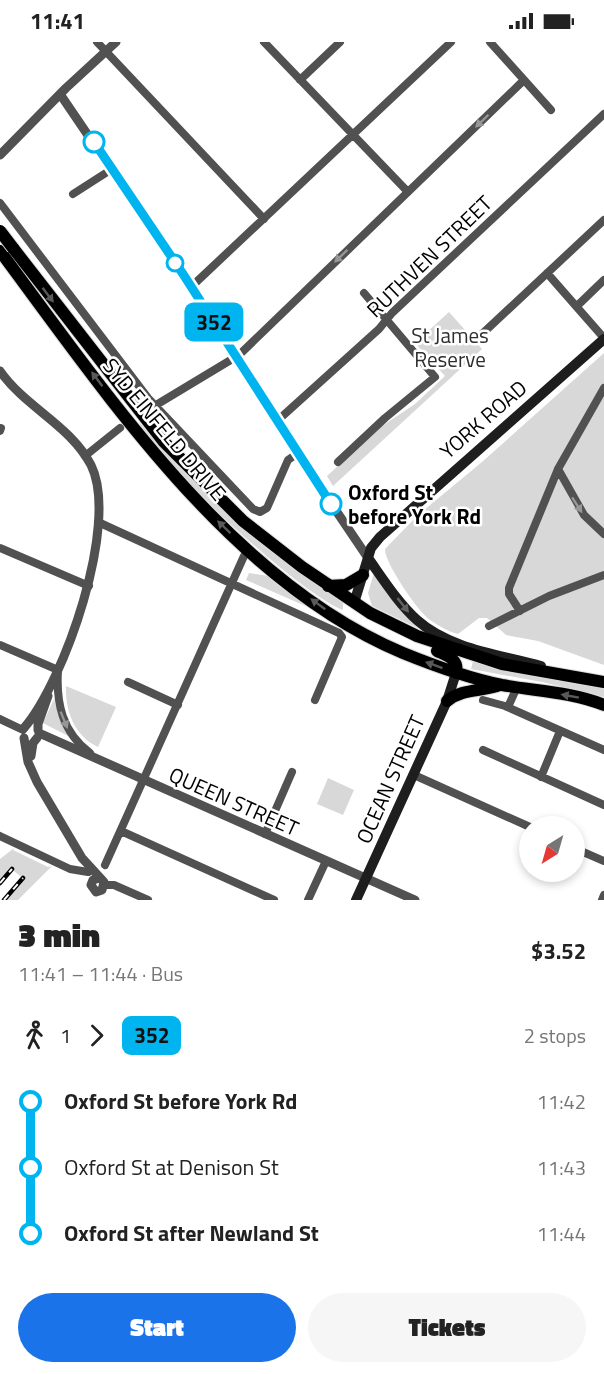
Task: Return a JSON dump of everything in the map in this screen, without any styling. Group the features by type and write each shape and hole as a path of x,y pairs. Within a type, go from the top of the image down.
{"main road":[{"name":"SYD EINFELD DRIVE","path":"5,244 140,415 188,469 243,521 328,586 354,603 417,636"},
{"name":"SYD EINFELD DRIVE","path":"5,244 153,451 204,506 284,579 340,619 386,645"},
{"name":"YORK ROAD","path":"354,603 371,547 382,534 604,338"},
{"path":"368,558 408,611 432,632 462,644 604,682"},
{"path":"328,586 346,585 363,575"},
{"path":"354,603 352,618 386,645 456,673 501,684 586,699 604,705"},
{"path":"417,636 428,648 454,659 457,663 456,673"},
{"path":"417,636 502,664 572,675"},
{"name":"OCEAN STREET","path":"356,900 447,701 456,673"},
{"path":"447,701 461,692 489,689 501,684"}],"street":[{"path":"97,42 264,219"},
{"path":"0,156 60,94 117,42"},
{"path":"264,42 408,192"},
{"path":"300,80 340,42"},
{"path":"191,287 451,42"},
{"path":"490,42 551,110"},
{"path":"156,405 236,357 524,80"},
{"path":"60,94 191,287 368,558"},
{"name":"RUTHVEN STREET","path":"277,421 604,114"},
{"path":"74,194 112,169"},
{"path":"0,204 148,398 256,511 262,511 268,506 288,460 298,453"},
{"path":"482,334 604,220"},
{"path":"5,244 20,230"},
{"path":"547,273 604,338"},
{"path":"577,306 604,280"},
{"path":"338,462 435,376 364,293"},
{"path":"0,371 20,396 71,436 85,456 96,480 98,522 89,586 58,670 24,732 30,769 97,887"},
{"path":"520,611 509,594 509,588 558,469 604,388"},
{"path":"85,456 120,428"},
{"path":"558,469 584,515 604,534"},
{"path":"98,522 323,624 342,637 315,700"},
{"path":"0,548 89,586"},
{"path":"105,865 244,556"},
{"path":"489,626 549,596 604,575"},
{"path":"0,645 58,670"},
{"path":"58,670 57,689 64,723 76,741 96,758"},
{"path":"128,682 178,705"},
{"path":"50,687 32,749 33,767 50,802"},
{"path":"508,707 517,687"},
{"path":"483,700 508,707 604,750"},
{"path":"0,719 24,732 32,741 38,734"},
{"path":"24,732 32,725 38,734"},
{"path":"541,777 560,731"},
{"name":"QUEEN STREET","path":"38,734 415,900"},
{"path":"483,750 604,805"},
{"path":"265,834 292,772"},
{"path":"414,775 519,822"},
{"path":"121,831 274,900"},
{"path":"0,836 70,869 97,887 114,885 148,900"},
{"path":"585,853 604,861"},
{"path":"308,900 326,861"},
{"path":"602,900 604,895"}],"green space":[{"name":"St James Reserve","path":"449,312 482,349 333,486 327,476 379,428 415,404 445,376 415,343"},
{"path":"604,353 604,665 538,641 506,635 487,618 479,618 458,634 439,626 425,615 410,597 390,564 385,549 418,515 482,462"},
{"path":"139,422 209,496 260,541 343,602 343,610 324,600 297,580 231,525 170,464 149,440"},
{"path":"249,573 268,576 317,611 246,580"},
{"path":"374,573 430,634 372,606 368,593"},
{"path":"473,661 565,678 604,689 604,697 542,682 471,669"},
{"path":"66,686 116,707 98,747 77,729 69,713"},
{"path":"54,699 63,726 70,737 43,723"},
{"path":"328,778 354,790 343,815 317,804"},
{"path":"14,848 13,850 48,867 52,866 18,900 6,900 24,879 10,868 0,880 0,859"}],"railway":[{"path":"0,883 12,869"},
{"path":"4,900 23,878"}],"bus line":[{"name":"352","path":"94,142 183,274 331,504"}],"place":[{"name":"Oxford St before York Rd","path":"331,504"}]}
